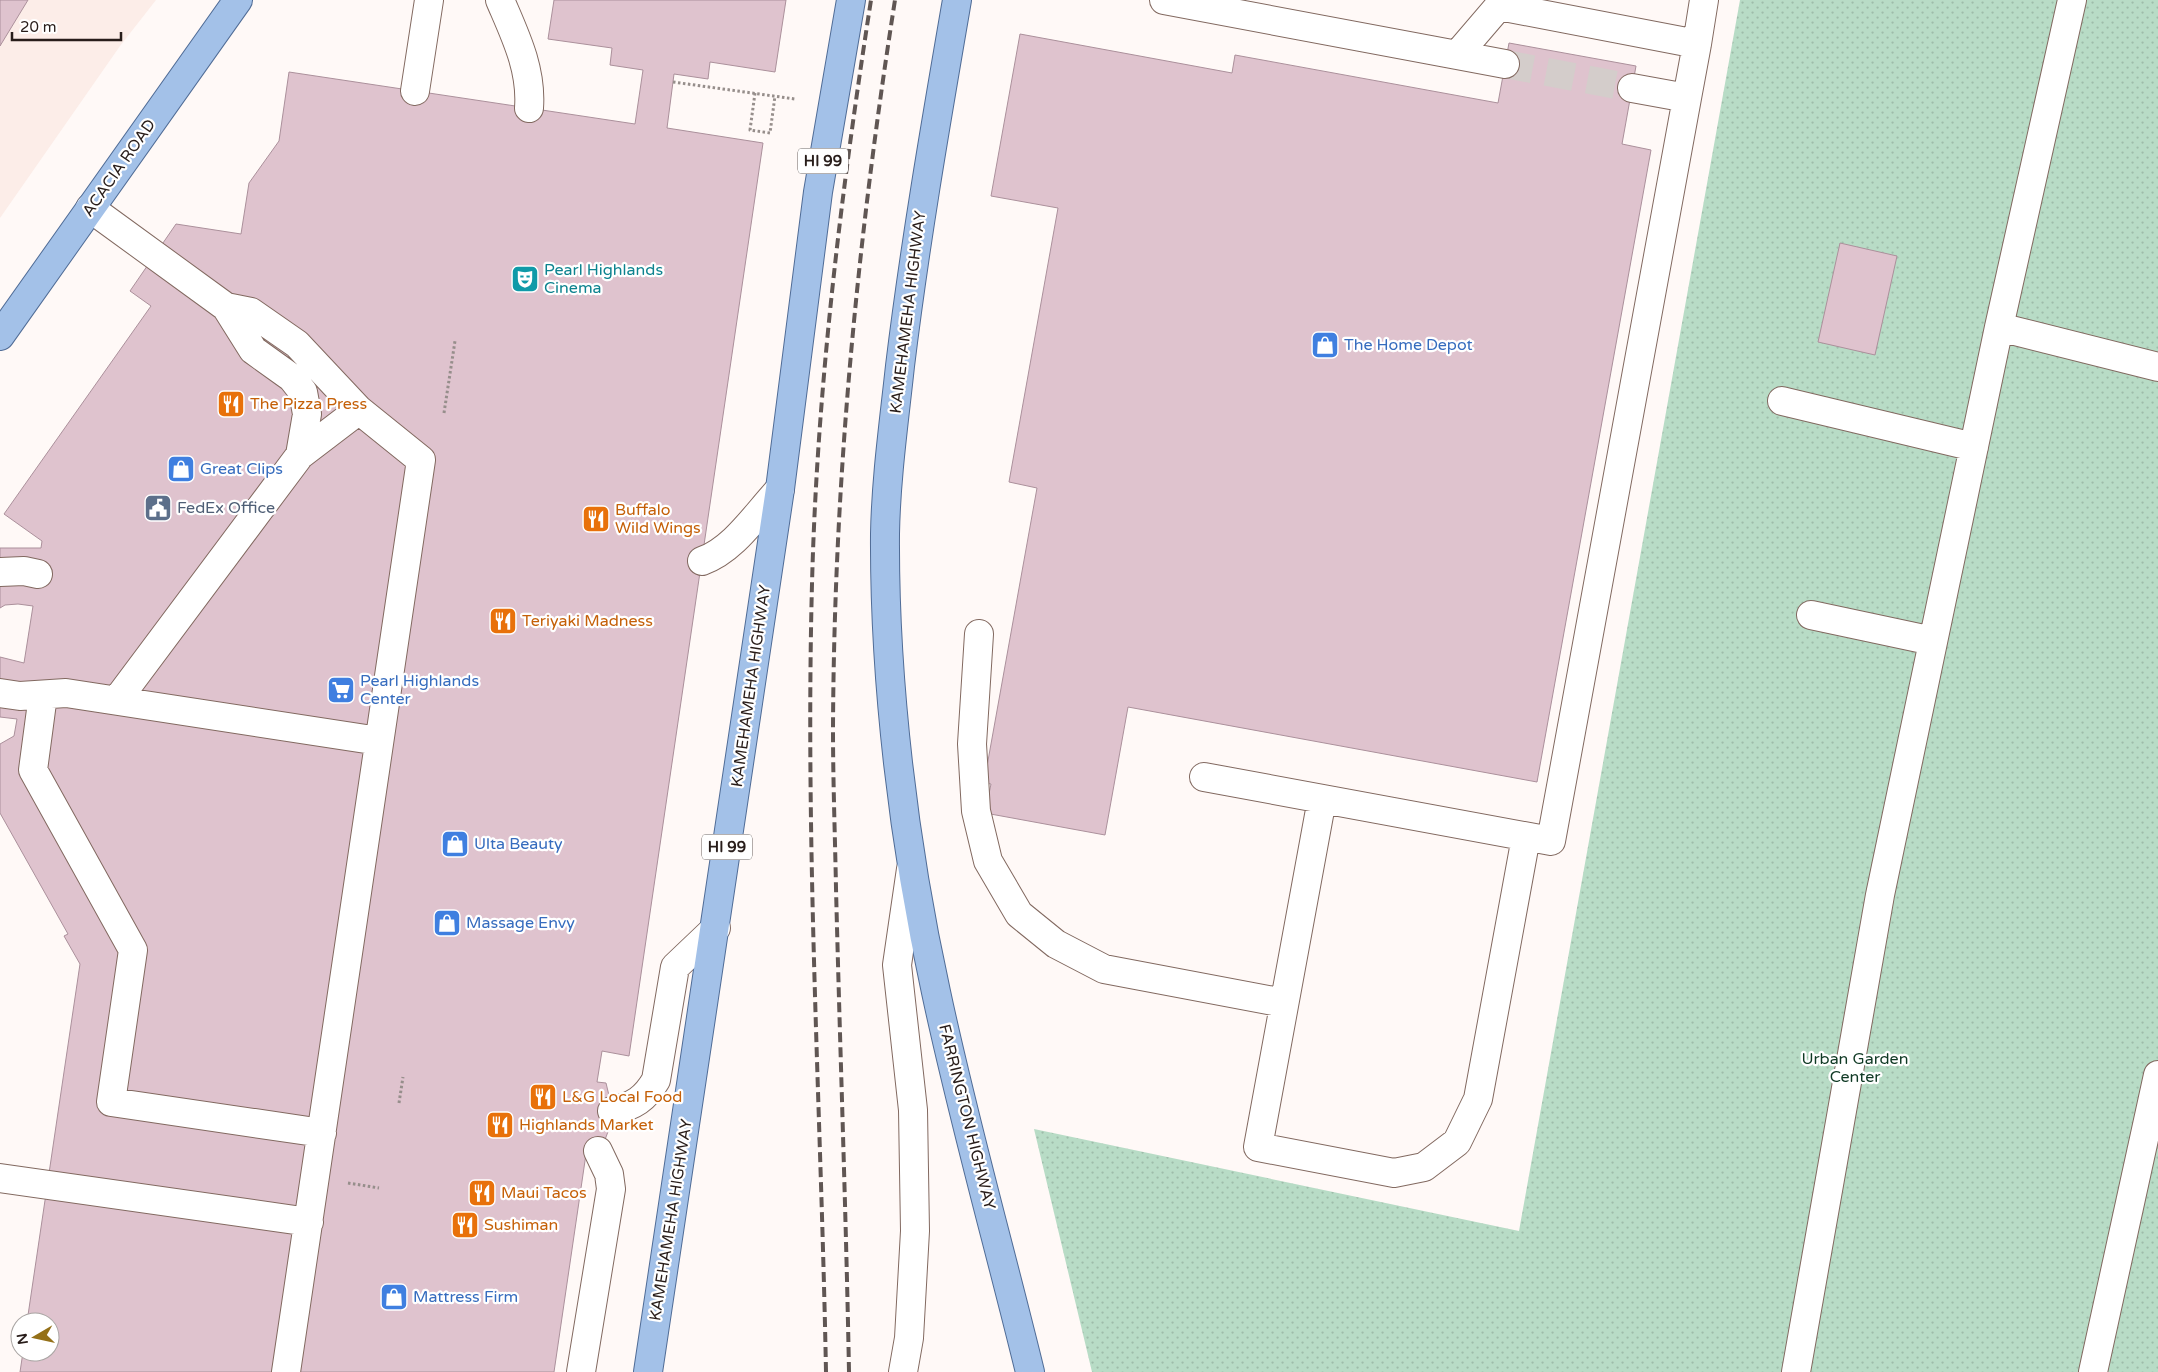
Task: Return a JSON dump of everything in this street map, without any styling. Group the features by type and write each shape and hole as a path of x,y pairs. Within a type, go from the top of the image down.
{"main road":[{"name":"ACACIA ROAD","path":"0,336 238,0"},
{"name":"KAMEHAMEHA HIGHWAY","path":"648,1372 716,928 780,489 818,192 850,0"},
{"name":"KAMEHAMEHA HIGHWAY","path":"912,860 898,757 888,643 885,532 892,440 921,210 957,0"},
{"name":"FARRINGTON HIGHWAY","path":"912,860 936,991 1030,1372"}],"street":[{"path":"416,91 429,0"},
{"path":"500,0 520,48 530,88 528,108"},
{"path":"1164,0 1291,12 1457,55 1505,64"},
{"path":"1204,777 1552,841 1704,0"},
{"path":"1796,1372 1880,895 1999,328 2072,0"},
{"path":"1457,55 1499,6 1697,44"},
{"path":"1632,88 1687,98"},
{"path":"90,208 226,307 253,350 292,378 303,392 307,414 300,456"},
{"path":"226,307 251,312 297,344 359,410 422,460 286,1372"},
{"path":"1999,328 2158,367"},
{"path":"1782,401 1974,447"},
{"path":"117,700 300,456 359,410"},
{"path":"702,561 714,557 727,546 780,489"},
{"path":"0,572 24,571 38,574"},
{"path":"1812,615 1933,641"},
{"path":"979,634 972,744 976,810 988,860 1019,914 1056,944 1104,969 1284,1003"},
{"path":"0,692 20,696 66,693 379,741"},
{"path":"43,695 33,770 133,950 111,1102 322,1133"},
{"path":"1322,799 1258,1147 1394,1173 1424,1167 1457,1142 1478,1099 1526,836"},
{"name":"KAMEHAMEHA HIGHWAY","path":"903,1372 909,1338 915,1222 913,1110 897,965 912,860"},
{"path":"612,1111 634,1105 647,1096 656,1080 676,967 716,928"},
{"path":"2093,1372 2158,1075"},
{"path":"582,1372 611,1189 610,1174 598,1151"},
{"path":"0,1178 309,1222"}],"path":[{"path":"673,82 795,99"},
{"path":"755,93 750,130 770,133 776,96"},
{"path":"444,413 455,341"},
{"path":"399,1103 403,1077"},
{"path":"361,1185 379,1188"}],"shaded area":[{"path":"0,0 156,0 120,46 0,218"}],"green space":[{"name":"Urban Garden Center","path":"1740,0 2158,0 2158,1372 1092,1372 1034,1129 1519,1231"}],"building":[{"path":"0,0 28,0 0,46"},
{"name":"Pearl Highlands Center","path":"554,0 786,0 775,72 710,62 708,79 674,74 667,128 763,143 629,1056 602,1051 597,1082 606,1083 612,1108 612,1121 603,1145 586,1154 554,1372 20,1372 22,1362 60,1362 60,1312 28,1312 80,964 64,936 68,934 0,813 0,744 14,736 17,719 0,717 0,657 24,663 33,606 18,604 5,605 0,608 0,548 41,548 42,541 4,514 151,306 130,291 176,224 241,234 249,183 279,141 289,72 635,124 643,70 610,65 612,48 548,39"},
{"name":"The Home Depot","path":"1020,34 1232,73 1235,55 1498,103 1509,43 1636,66 1622,144 1651,150 1537,782 1128,707 1105,835 985,813 991,784 984,783 1037,488 1009,482 1058,208 991,196"},
{"path":"1840,243 1897,256 1875,355 1818,342"}],"tunnel":[{"path":"1505,64 1632,88"}],"railway":[{"path":"826,1372 812,880 810,683 812,584 819,437 832,291 840,218 871,0"},
{"path":"849,1372 834,789 834,637 843,454 850,363 869,182 895,0"}],"place":[{"name":"Pearl Highlands Cinema","path":"525,279"},
{"name":"The Home Depot","path":"1325,345"},
{"name":"The Pizza Press","path":"231,404"},
{"name":"Great Clips","path":"181,469"},
{"name":"FedEx Office","path":"158,508"},
{"name":"Buffalo Wild Wings","path":"596,519"},
{"name":"Teriyaki Madness","path":"503,621"},
{"name":"Pearl Highlands Center","path":"341,690"},
{"name":"Ulta Beauty","path":"455,844"},
{"name":"Massage Envy","path":"447,923"},
{"name":"L&G Local Food","path":"543,1097"},
{"name":"Highlands Market","path":"500,1125"},
{"name":"Maui Tacos","path":"482,1193"},
{"name":"Sushiman","path":"465,1225"},
{"name":"Mattress Firm","path":"394,1297"}]}
